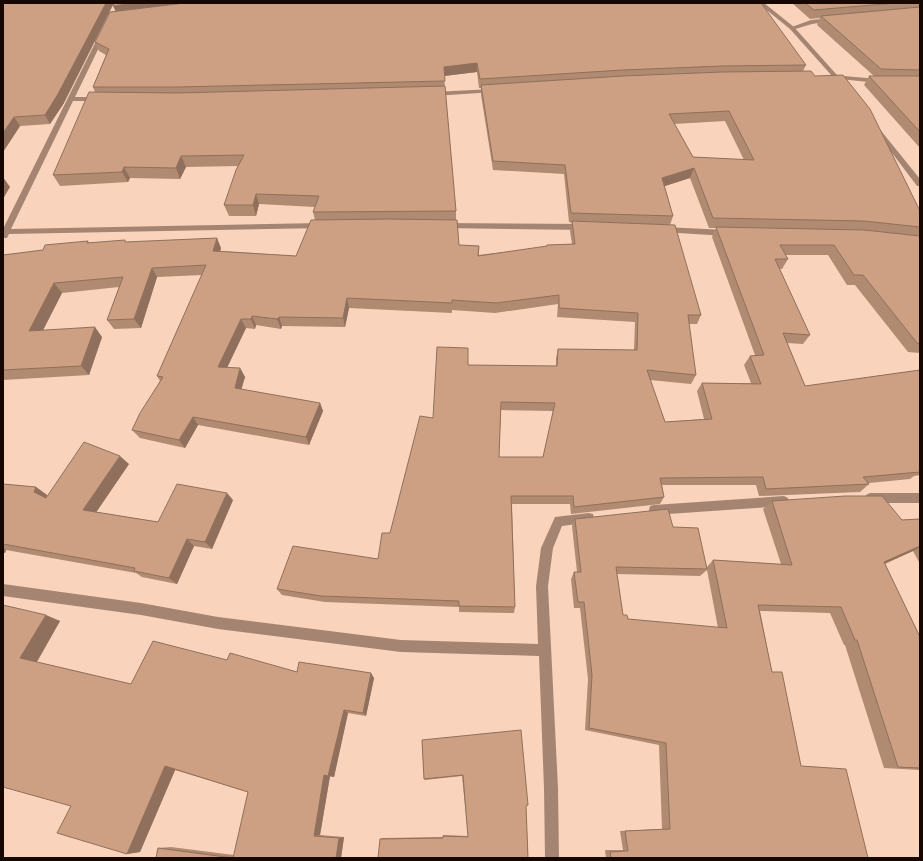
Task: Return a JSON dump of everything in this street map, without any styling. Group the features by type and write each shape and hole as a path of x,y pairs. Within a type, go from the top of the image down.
{"street":[{"path":"761,3 792,28 847,90"},
{"path":"792,28 811,22 840,20"},
{"path":"104,31 4,234 326,226"},
{"path":"822,77 837,77 863,81 884,82"},
{"path":"426,94 503,90"},
{"path":"70,99 110,100"},
{"path":"871,121 920,184"},
{"path":"436,226 591,227"},
{"path":"654,230 732,233"},
{"path":"858,498 920,498"},
{"path":"645,511 797,500"},
{"path":"552,858 551,788 542,586 547,548 559,521 601,516"},
{"path":"3,590 141,609 218,623 401,646 544,650"}],"building":[{"path":"3,3 106,3 58,94 45,115 14,117 3,133"},
{"path":"114,3 134,3 113,6"},
{"path":"185,3 761,3 806,65 722,66 623,70 480,79 477,63 444,67 445,81 177,87 93,87 109,49 95,42 110,12"},
{"path":"805,3 896,3 814,10"},
{"path":"920,7 920,70 881,69 821,16"},
{"path":"811,71 815,76 843,75 870,109 920,211 920,227 864,221 713,218 694,168 662,178 673,216 571,213 565,165 493,161 481,85 623,76 722,72","holes":["729,111 754,160 693,157 669,114"]},
{"path":"869,76 920,76 920,132"},
{"path":"445,86 456,211 313,212 319,196 256,194 253,205 224,205 236,170 244,155 181,156 176,168 124,167 122,172 53,175 89,92 177,93"},
{"path":"311,220 457,220 459,245 479,246 478,256 547,245 575,244 572,221 675,225 701,315 688,315 696,375 647,370 665,422 712,419 702,383 761,384 750,356 764,355 716,227 864,230 920,236 920,344 917,343 863,275 854,275 834,245 780,245 788,259 775,259 810,335 783,333 805,386 920,370 920,472 863,477 869,484 766,489 763,477 660,478 664,497 574,507 573,496 511,496 515,607 459,606 459,601 321,596 277,589 293,546 378,559 382,533 390,533 420,416 433,418 437,347 468,348 468,365 557,366 558,349 637,350 638,313 559,308 559,295 496,303 452,300 452,303 347,298 343,318 279,317 277,319 252,316 251,319 241,319 218,367 240,368 235,388 320,403 306,437 193,417 179,440 132,430 140,413 163,377 157,376 206,265 152,268 134,319 107,320 123,277 54,283 29,331 95,327 81,366 3,370 3,255 43,250 45,245 88,241 87,243 125,240 125,242 217,238 213,251 296,256","holes":["501,402 555,403 543,457 499,457"]},
{"path":"84,442 120,456 83,510 158,522 177,484 227,493 205,542 187,539 169,578 134,571 135,568 3,544 3,484 36,487 34,492 46,498"},
{"path":"845,496 882,496 902,520 920,519 920,546 884,562 920,637 920,768 898,767 857,640 855,640 841,607 758,605 772,672 782,672 801,766 846,769 868,858 611,858 610,852 628,851 625,831 670,829 666,743 589,728 592,675 584,602 578,602 574,572 581,572 575,519 668,509 673,527 698,528 707,569 616,567 623,615 627,615 628,619 727,628 713,560 792,565 772,501"},
{"path":"3,605 46,615 20,658 131,684 153,641 227,660 230,653 297,672 299,662 371,673 363,713 344,710 328,776 324,775 314,836 339,838 336,858 233,858 248,792 165,766 127,854 57,833 71,806 3,787"},
{"path":"521,730 528,805 526,806 528,858 378,858 380,839 443,838 443,836 468,837 463,775 424,779 422,740"},
{"path":"158,848 233,858 156,858"}]}
